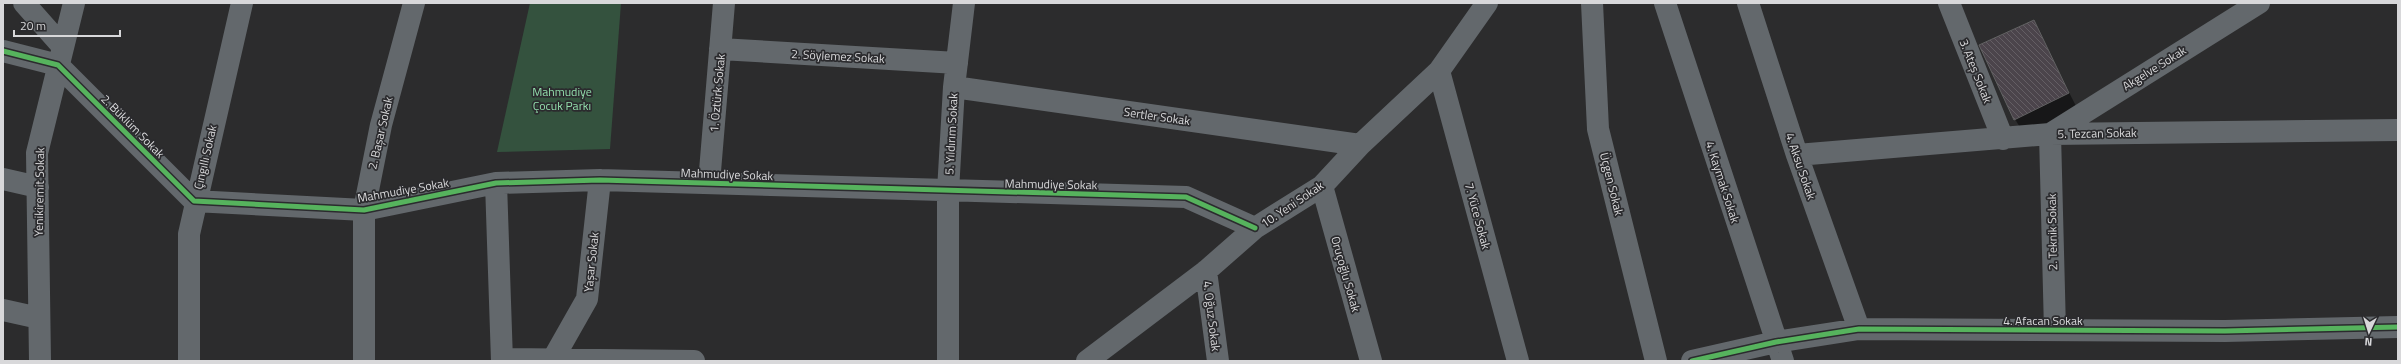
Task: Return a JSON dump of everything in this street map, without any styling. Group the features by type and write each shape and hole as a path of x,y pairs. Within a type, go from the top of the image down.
{"street":[{"name":"2. Büklüm Sokak","path":"24,3 61,56 194,201"},
{"name":"Yenikiremit Sokak","path":"40,361 37,153 74,3"},
{"name":"Çıngıllı Sokak","path":"189,361 188,234 194,201 242,3"},
{"name":"2. Başar Sokak","path":"364,361 364,210 381,124 414,3"},
{"name":"1. Öztürk Sokak","path":"709,183 724,3"},
{"name":"5. Yıldırım Sokak","path":"948,361 948,191 954,87 964,3"},
{"name":"10. Yeni Sokak","path":"1087,361 1206,271 1255,228 1322,186 1360,145 1439,70 1487,3"},
{"name":"Üçgen Sokak","path":"1592,3 1598,129 1656,361"},
{"name":"4. Kaymak Sokak","path":"1665,3 1780,352"},
{"name":"4. Aksu Sokak","path":"1748,3 1797,154 1859,329"},
{"name":"3. Ateş Sokak","path":"1949,3 2003,139"},
{"name":"Akgelve Sokak","path":"2050,134 2259,3"},
{"name":"2. Söylemez Sokak","path":"720,49 957,63"},
{"path":"3,51 61,56"},
{"name":"7. Yüce Sokak","path":"1439,70 1518,361"},
{"name":"Sertler Sokak","path":"954,87 1360,145"},
{"name":"5. Tezcan Sokak","path":"1797,154 2003,139 2050,134 2398,130"},
{"name":"2. Teknik Sokak","path":"2050,134 2055,330"},
{"path":"3,179 38,187"},
{"name":"Mahmudiye Sokak","path":"194,201 364,210 496,183 600,180 1186,197 1255,228"},
{"name":"Yaşar Sokak","path":"553,359 587,299 600,180"},
{"path":"496,183 502,360 553,359 694,361"},
{"name":"Oruçoğlu Sokak","path":"1322,186 1371,361"},
{"name":"4. Oğuz Sokak","path":"1206,271 1218,361"},
{"path":"3,310 39,318"},
{"name":"4. Afacan Sokak","path":"1692,361 1780,352 1859,329 2225,331 2398,327"}],"green space":[{"name":"Mahmudiye Çocuk Parkı","path":"530,3 621,3 610,149 497,152"}],"building":[{"path":"2034,20 2069,93 2014,120 1979,45"}],"cycle path":[{"path":"3,51 58,65 194,201 364,210 496,183 600,180 1186,197 1255,228"},
{"path":"1692,361 1776,342 1859,329 2225,331 2398,327"}]}
